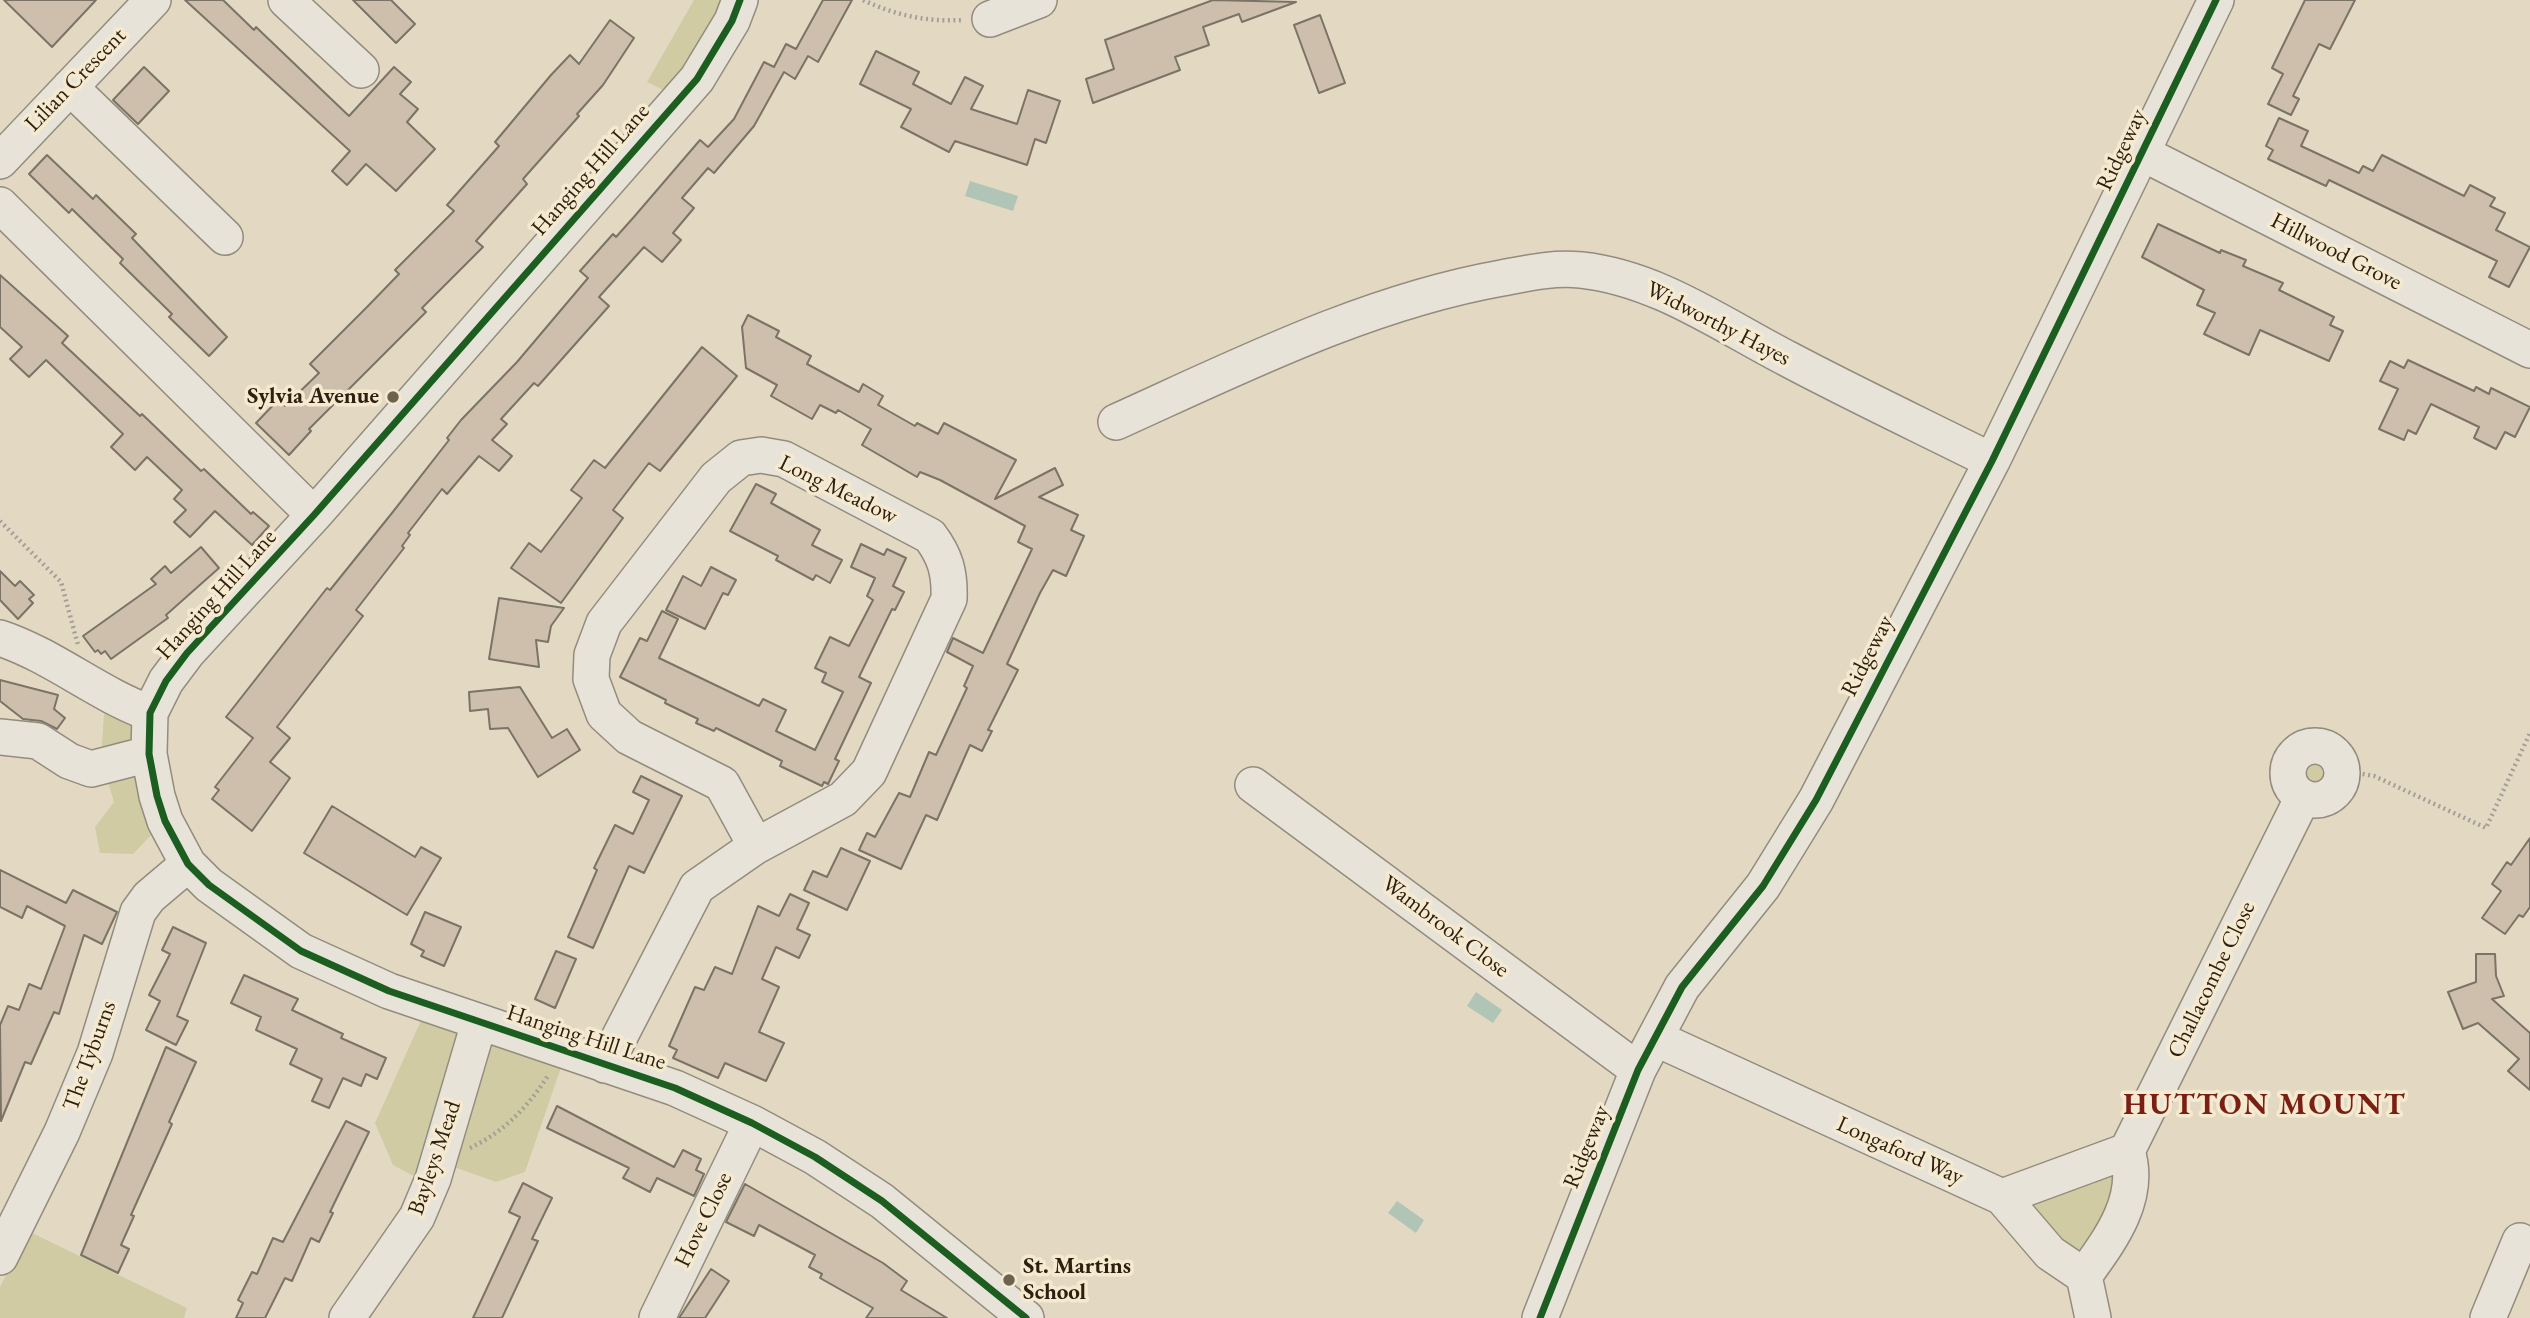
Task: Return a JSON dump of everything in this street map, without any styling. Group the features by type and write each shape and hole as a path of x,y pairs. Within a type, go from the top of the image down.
{"street":[{"name":"Lilian Crescent","path":"0,161 153,0"},
{"path":"286,0 361,70"},
{"name":"Hanging Hill Lane","path":"740,0 732,21 697,79 314,514 187,653 166,681 150,713 149,754 165,821 188,864 209,885 301,951 390,991 559,1051 675,1088 752,1123 815,1157 882,1201 1027,1318"},
{"path":"990,19 1039,0"},
{"name":"Ridgeway","path":"1540,1318 1638,1070 1682,987 1763,886 1791,844 1992,461 2216,0"},
{"path":"69,87 225,237"},
{"name":"Hillwood Grove","path":"2142,153 2530,350"},
{"path":"0,205 314,514"},
{"name":"Widworthy Hayes","path":"1116,422 1278,349 1453,286 1555,268 1583,270 1639,284 1689,305 1787,359 1992,461"},
{"name":"Long Meadow","path":"605,1065 696,887 756,846 843,799 869,772 949,599 950,580 945,555 929,536 784,459 761,455 741,458 716,478 604,623 592,655 591,679 604,714 629,737 722,785 756,846"},
{"path":"0,638 87,679 117,701 150,713"},
{"path":"0,737 38,741 69,761 91,769 149,754"},
{"path":"2308,747 2326,748 2338,760 2341,770 2340,779 2331,794 2317,800 2303,797 2295,791 2288,774 2289,765 2300,751 2308,747"},
{"name":"Wambrook Close","path":"1253,785 1638,1070"},
{"name":"Challacombe Close","path":"2127,1152 2303,797"},
{"name":"The Tyburns","path":"0,1257 62,1132 95,1053 138,912 149,897 188,864"},
{"name":"Bayleys Mead","path":"347,1318 417,1217 479,1023"},
{"name":"Longaford Way","path":"1655,1038 2002,1197 2050,1253 2084,1276"},
{"name":"Hove Close","path":"657,1318 752,1123"},
{"path":"2002,1197 2127,1152 2133,1170 2126,1208 2112,1238 2084,1276 2093,1318"},
{"path":"2488,1318 2520,1241"}],"path":[{"path":"863,0 888,11 936,22 990,19"},
{"path":"0,521 61,582 87,679"},
{"path":"2341,770 2374,776 2486,828 2530,733"},
{"path":"441,1147 471,1148 514,1119 538,1091 554,1066 559,1051"}],"shaded area":[{"path":"694,0 740,0 680,98 647,82"},
{"path":"970,181 1018,196 1013,211 965,196"},
{"path":"104,714 123,718 147,735 165,821 133,854 100,853 95,827 114,802 101,759"},
{"path":"2317,753 2329,761 2330,776 2315,794 2297,783 2303,763"},
{"path":"1476,992 1502,1010 1493,1023 1467,1006"},
{"path":"428,1005 566,1053 525,1172 496,1182 451,1166 417,1178 393,1165 375,1123"},
{"path":"2111,1174 2118,1174 2123,1182 2088,1247 2069,1247 2048,1232 2038,1217 2034,1203 2093,1184"},
{"path":"1397,1201 1424,1220 1416,1233 1388,1213"},
{"path":"28,1231 187,1308 184,1318 0,1318 0,1287"}],"building":[{"path":"4,0 96,0 52,47"},
{"path":"185,0 223,0 254,30 256,27 349,116 394,67 411,82 400,94 418,109 407,122 435,149 396,191 366,164 347,185 332,171 350,151"},
{"path":"353,0 391,0 415,24 396,43"},
{"path":"823,0 852,0 818,62 808,56 795,79 784,72 754,126 714,173 708,168 682,198 694,208 673,233 681,240 662,262 644,247 599,297 609,306 538,386 534,383 501,419 507,424 492,440 512,456 499,471 479,456 447,494 442,489 408,533 410,535 402,546 404,548 356,610 363,616 277,727 290,738 270,762 290,778 252,831 212,799 219,790 215,787 253,738 226,717 327,588 330,590 392,513 449,440 447,438 461,420 517,362 588,278 580,271 613,234 616,237 700,140 708,147 734,119 764,62 774,67 786,44 796,49"},
{"path":"1213,0 1296,2 1242,22 1239,14 1203,27 1209,45 1175,57 1180,70 1093,103 1086,79 1114,69 1105,40"},
{"path":"2305,0 2355,0 2330,49 2319,44 2293,96 2299,99 2291,115 2268,104 2283,74 2272,68"},
{"path":"1320,15 1345,83 1319,93 1294,25"},
{"path":"610,20 634,38 603,85 523,179 527,184 476,241 483,247 422,308 426,312 309,429 311,431 289,455 256,423 278,400 285,406 319,373 310,364 399,274 395,270 454,211 447,205 499,146 495,142 551,75 570,55 579,64"},
{"path":"876,51 919,72 913,84 951,104 965,77 983,86 971,109 1017,124 1028,90 1060,101 1046,143 1035,139 1027,165 955,141 949,152 901,127 911,109 860,84"},
{"path":"144,67 169,91 138,124 113,100"},
{"path":"2279,118 2308,131 2301,146 2359,173 2363,166 2373,171 2382,155 2464,196 2470,185 2495,198 2490,206 2505,213 2496,230 2530,247 2509,287 2489,277 2497,261 2329,180 2326,186 2268,159 2273,150 2266,146"},
{"path":"47,155 93,199 96,195 136,234 132,238 227,337 209,356 169,317 172,314 120,263 123,259 72,209 69,213 29,174"},
{"path":"2158,224 2220,253 2221,250 2246,260 2243,266 2283,283 2279,290 2334,317 2330,325 2343,331 2329,361 2260,330 2249,355 2204,334 2215,313 2197,305 2204,290 2142,257"},
{"path":"0,275 68,336 62,343 140,416 142,414 201,471 204,469 251,514 253,512 269,526 252,545 215,511 190,537 174,522 186,510 174,499 182,490 147,457 135,470 111,447 123,434 46,360 29,377 10,359 22,347 0,327"},
{"path":"748,315 779,331 776,337 811,356 807,364 859,392 863,384 883,396 878,405 915,426 917,423 938,434 944,423 1016,460 995,499 1055,468 1063,485 1039,497 1078,515 1071,530 1084,536 1066,576 1053,570 1040,593 1007,664 1018,670 988,730 992,731 982,751 970,745 937,820 926,815 901,869 859,850 867,833 875,837 899,793 910,797 929,752 936,755 967,688 964,686 973,666 947,652 953,638 983,653 1032,549 1018,542 1025,526 940,480 920,472 917,477 862,445 871,429 838,410 836,413 820,405 812,419 771,396 777,385 746,368 742,327"},
{"path":"702,347 737,376 660,471 649,463 613,510 623,518 561,603 511,568 529,543 541,552 582,498 571,490 594,460 605,468"},
{"path":"2408,360 2474,391 2476,387 2489,394 2491,388 2530,407 2515,437 2505,432 2496,449 2474,438 2479,427 2431,404 2416,434 2408,430 2404,440 2379,429 2398,389 2380,381 2390,361 2404,368"},
{"path":"756,484 776,494 771,503 820,530 812,545 842,560 830,583 816,575 813,580 776,560 778,556 730,531"},
{"path":"861,544 884,555 887,549 906,558 893,586 904,592 895,610 892,609 859,677 871,683 835,759 839,761 828,784 824,782 822,786 780,766 782,761 716,728 714,731 696,723 698,719 620,677 640,638 647,641 662,611 678,619 659,658 759,706 763,699 786,710 776,731 815,750 843,692 822,682 826,673 815,668 830,637 849,646 873,600 867,596 875,578 851,567"},
{"path":"201,547 219,568 166,615 168,618 111,659 105,651 101,654 98,650 95,652 83,636 156,584 151,579 165,566 171,573"},
{"path":"711,567 736,580 728,595 723,593 705,629 666,610 683,576 701,586"},
{"path":"0,571 15,586 20,581 34,595 29,599 33,603 18,619 0,600"},
{"path":"499,598 564,608 551,626 548,642 536,640 539,667 489,659"},
{"path":"0,680 58,695 54,709 65,718 57,729 41,721 23,719 0,701"},
{"path":"520,687 552,738 567,729 580,750 538,777 508,728 490,729 488,709 470,711 469,692"},
{"path":"641,776 682,796 644,873 629,866 593,948 568,937 597,870 594,868 615,825 633,834 649,800 633,792"},
{"path":"332,806 415,857 421,847 441,858 407,915 304,853"},
{"path":"2530,838 2530,907 2523,917 2519,915 2505,934 2482,918 2501,891 2492,884 2507,862 2511,865"},
{"path":"841,848 870,861 847,910 804,890 813,871 827,877"},
{"path":"0,870 66,903 73,890 117,912 102,944 84,935 59,1014 54,1012 31,1064 25,1062 1,1121 0,1025 8,1006 19,1010 29,984 41,989 65,926 27,906 22,918 0,907"},
{"path":"790,894 809,903 797,929 810,935 799,958 776,947 762,979 779,987 759,1032 784,1043 766,1081 725,1063 718,1078 673,1058 677,1050 669,1046 695,987 704,990 715,967 732,974 758,906 779,916"},
{"path":"425,912 461,927 444,966 421,956 424,951 411,944"},
{"path":"173,927 206,943 177,1016 188,1021 176,1045 146,1030 160,1001 149,995 170,954 162,950"},
{"path":"556,951 576,959 555,1008 535,999"},
{"path":"2476,954 2495,954 2496,976 2504,996 2492,999 2530,1033 2530,1090 2508,1071 2519,1059 2478,1023 2463,1029 2448,992 2476,982"},
{"path":"244,975 298,999 292,1010 343,1034 341,1038 386,1058 377,1079 366,1074 361,1086 343,1078 329,1108 312,1101 322,1079 290,1064 297,1049 256,1030 261,1017 231,1003"},
{"path":"166,1047 196,1062 169,1122 172,1124 131,1215 134,1216 121,1245 129,1249 118,1273 81,1255"},
{"path":"557,1106 674,1167 683,1150 701,1159 696,1170 704,1174 694,1196 657,1178 650,1192 623,1178 629,1168 547,1128"},
{"path":"346,1121 369,1132 330,1212 333,1213 319,1242 311,1238 292,1281 285,1278 265,1318 236,1318 243,1303 238,1300 252,1272 257,1274 273,1238 283,1242"},
{"path":"523,1183 552,1198 532,1239 538,1241 502,1318 473,1318 520,1217 509,1212"},
{"path":"745,1184 883,1263 907,1281 901,1290 947,1318 866,1318 873,1308 820,1278 822,1274 809,1267 815,1255 759,1225 754,1236 726,1222"},
{"path":"711,1269 729,1281 705,1318 679,1318"}],"cycle path":[{"path":"740,0 732,21 697,79 314,515 187,653 166,681 150,713 149,754 157,796 165,821 188,864 209,885 301,951 389,991 675,1088 752,1123 815,1157 882,1201 1026,1318"},
{"path":"1540,1318 1638,1070 1682,987 1763,886 1816,800 1992,461 2216,0"}],"place":[{"name":"Sylvia Avenue","path":"393,397"},
{"name":"St. Martins School","path":"1009,1280"}],"district":[{"name":"HUTTON MOUNT","path":"2265,1106"}]}
